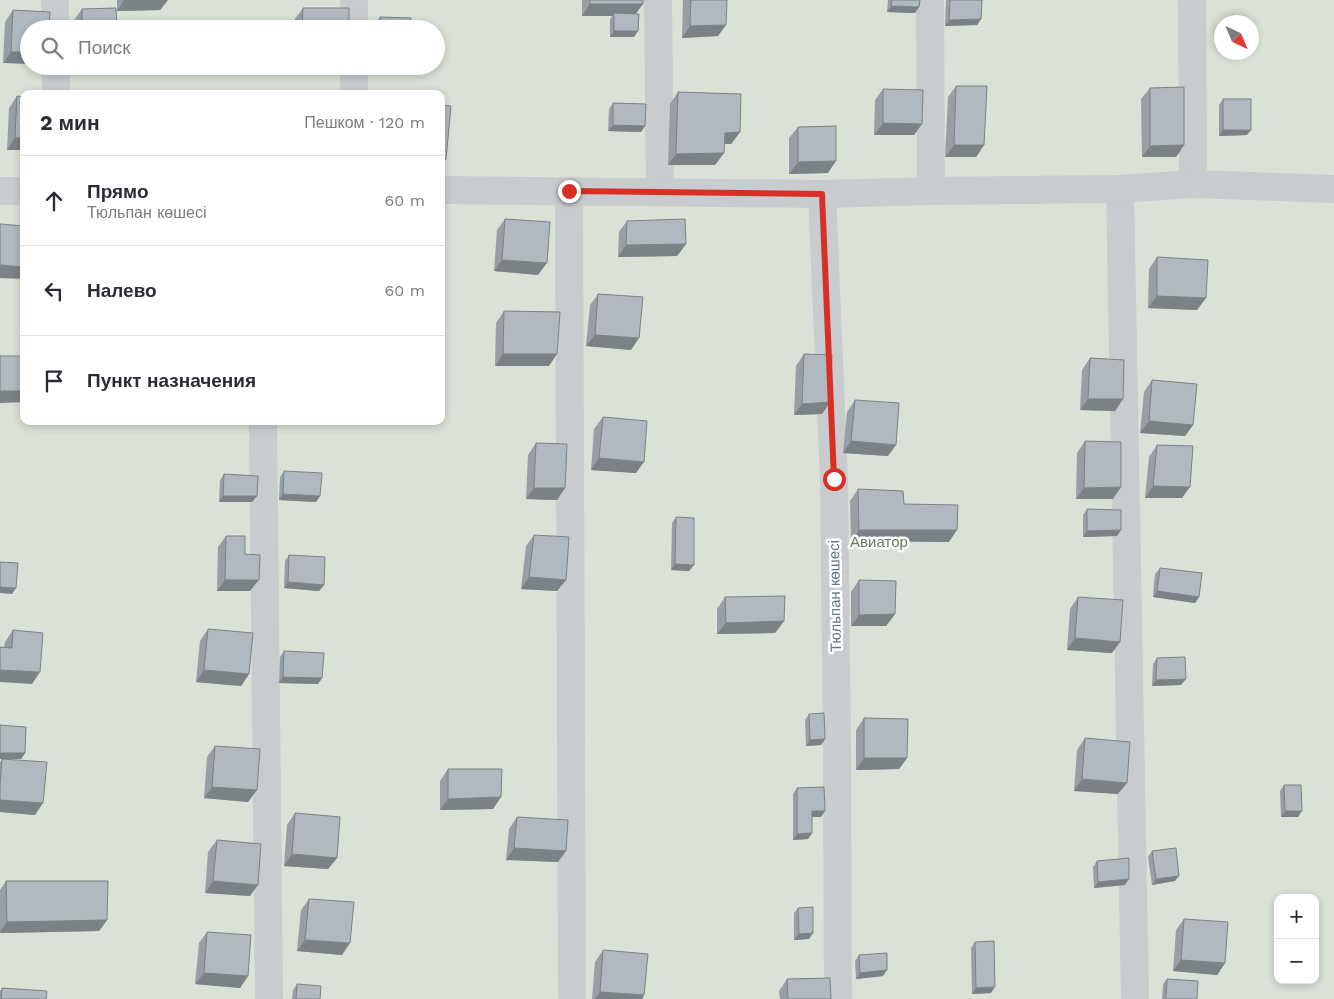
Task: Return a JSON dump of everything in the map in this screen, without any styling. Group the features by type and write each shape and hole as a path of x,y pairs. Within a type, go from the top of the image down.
{"street":[{"path":"55,0 56,20"},
{"path":"354,0 354,20"},
{"path":"658,0 660,191"},
{"path":"930,0 931,191"},
{"path":"1192,0 1192,184"},
{"path":"56,75 56,90"},
{"path":"354,75 354,90"},
{"path":"445,190 822,194 1120,189 1192,184 1334,189"},
{"path":"1120,189 1135,999"},
{"path":"0,191 20,191"},
{"path":"569,191 572,999"},
{"name":"Тюльпан көшесі","path":"822,194 834,479 838,760 838,999"},
{"path":"263,425 269,999"}],"green space":[{"name":"Авиатор","path":"0,0 1334,0 1334,999 0,999"}],"building":[{"path":"590,0 643,0 643,4 590,4"},
{"path":"691,0 727,0 726,25 690,26"},
{"path":"892,0 920,0 919,7 891,6"},
{"path":"950,0 982,0 981,19 949,20"},
{"path":"116,8 117,20 82,20 82,9"},
{"path":"303,8 349,8 349,20 302,20"},
{"path":"13,10 50,12 50,20 20,20 20,52 11,52"},
{"path":"614,13 639,14 638,31 614,31"},
{"path":"380,17 411,18 411,20 380,20"},
{"path":"956,86 987,86 984,145 954,145"},
{"path":"1184,87 1184,145 1150,146 1150,88"},
{"path":"883,89 923,90 922,124 883,123"},
{"path":"678,92 741,94 740,132 725,133 724,153 676,154"},
{"path":"17,96 20,96 20,138 15,138"},
{"path":"1223,99 1251,99 1251,130 1223,130"},
{"path":"613,103 646,104 645,126 613,125"},
{"path":"445,105 451,106 445,159"},
{"path":"836,126 836,161 798,162 798,127"},
{"path":"505,219 550,222 547,263 502,260"},
{"path":"685,219 686,244 626,245 627,221"},
{"path":"0,224 20,226 20,267 0,265"},
{"path":"1157,257 1208,260 1206,298 1157,296"},
{"path":"598,294 643,297 639,338 595,335"},
{"path":"504,311 560,312 557,354 503,354"},
{"path":"804,354 832,355 830,402 802,404"},
{"path":"0,356 20,356 20,391 0,391"},
{"path":"1090,358 1124,360 1123,399 1088,399"},
{"path":"1152,380 1197,384 1193,425 1149,421"},
{"path":"855,400 899,403 896,445 851,441"},
{"path":"603,417 647,421 644,462 599,458"},
{"path":"1085,441 1121,442 1121,487 1084,488"},
{"path":"536,443 567,444 565,488 534,488"},
{"path":"1157,445 1193,446 1190,487 1153,486"},
{"path":"284,471 322,473 320,496 283,494"},
{"path":"224,474 258,476 257,496 223,496"},
{"path":"858,489 903,491 904,504 958,505 957,530 859,530"},
{"path":"1087,509 1121,510 1121,530 1087,531"},
{"path":"676,517 694,518 694,565 675,564"},
{"path":"534,535 569,537 566,580 529,577"},
{"path":"226,536 245,536 245,554 260,555 259,580 225,580"},
{"path":"289,555 325,557 324,585 288,582"},
{"path":"0,562 18,563 16,588 0,587"},
{"path":"1160,568 1202,573 1199,597 1157,591"},
{"path":"859,580 896,581 895,614 859,615"},
{"path":"785,596 784,621 726,623 725,597"},
{"path":"1078,597 1123,600 1120,642 1075,638"},
{"path":"208,629 253,633 249,674 204,670"},
{"path":"13,630 43,633 40,672 0,670 0,647 12,648"},
{"path":"284,651 324,653 322,678 283,677"},
{"path":"1185,657 1186,679 1156,680 1157,658"},
{"path":"824,713 825,739 810,740 809,714"},
{"path":"864,718 908,719 907,758 864,758"},
{"path":"0,725 26,727 25,753 0,753"},
{"path":"1085,738 1130,742 1127,783 1082,779"},
{"path":"215,746 260,749 257,790 212,787"},
{"path":"2,759 47,762 43,803 0,800"},
{"path":"448,769 502,769 501,797 448,799"},
{"path":"1284,785 1301,785 1302,811 1285,811"},
{"path":"824,787 825,811 812,811 812,833 797,834 797,788"},
{"path":"295,813 340,817 337,858 292,854"},
{"path":"517,817 568,820 566,851 514,848"},
{"path":"217,840 261,844 258,885 213,881"},
{"path":"1176,848 1179,876 1156,879 1152,851"},
{"path":"1129,858 1129,879 1098,882 1097,861"},
{"path":"6,881 108,881 107,920 7,922"},
{"path":"309,899 354,902 350,943 305,940"},
{"path":"813,907 813,933 799,934 798,908"},
{"path":"1184,919 1228,922 1225,963 1181,960"},
{"path":"207,932 251,935 248,976 204,973"},
{"path":"994,941 995,987 976,988 975,942"},
{"path":"603,950 648,954 644,995 600,992"},
{"path":"887,953 887,970 860,973 859,955"},
{"path":"830,978 831,999 788,999 787,979"},
{"path":"1167,979 1198,981 1197,999 1166,999"},
{"path":"297,984 321,986 320,999 296,999"},
{"path":"2,988 47,991 46,999 1,999"}],"route":[{"path":"569,191 822,194 834,479"}]}
